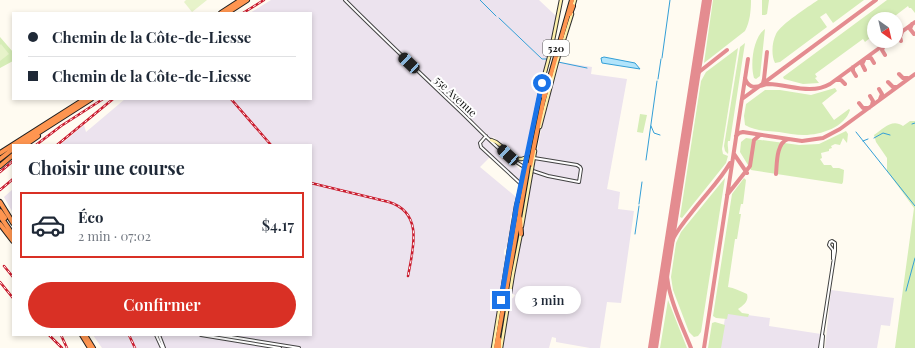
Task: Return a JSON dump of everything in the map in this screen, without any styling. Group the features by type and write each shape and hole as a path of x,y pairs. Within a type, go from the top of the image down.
{"highway":[{"path":"223,12 242,0"},
{"path":"229,12 248,0"},
{"name":"520","path":"506,292 522,195 541,109 570,0"},
{"name":"520","path":"497,348 528,169 543,96 570,0"},
{"path":"560,40 573,6"},
{"path":"543,96 544,76"},
{"path":"18,144 84,100"},
{"path":"21,144 89,100"},
{"path":"26,144 53,123"},
{"path":"0,152 12,147"},
{"path":"0,158 12,148"},
{"path":"0,166 12,156"},
{"path":"516,212 522,195"},
{"path":"0,202 12,221"},
{"path":"0,211 12,229"},
{"path":"0,216 12,234"},
{"path":"520,217 521,234"},
{"path":"0,224 12,240"},
{"path":"507,262 507,281"},
{"name":"520","path":"497,348 505,298"},
{"path":"83,336 90,348"},
{"path":"87,336 94,348"}],"main road":[{"path":"506,292 521,234 528,169 527,157 551,50 560,0"},
{"path":"506,292 507,262 522,185 534,158 547,97 575,0"},
{"path":"491,140 496,142 518,159 527,157"}],"street":[{"name":"55e Avenue","path":"345,0 370,26 510,158 528,169 551,177 579,182 581,170 579,166 534,158"},
{"path":"486,136 480,142 481,147 522,185"},
{"path":"821,348 823,329 833,259 835,243 832,241 829,245 833,250 833,259"},
{"path":"158,336 163,348"},
{"path":"207,336 280,348"},
{"path":"225,336 299,348"}],"shaded area":[{"path":"271,0 539,0 556,16 548,58 543,75 538,78 541,84 525,156 522,158 493,137 489,141 522,171 520,181 492,155 480,167 516,197 513,214 510,221 512,224 509,241 504,250 506,257 492,348 102,348 94,336 312,336 312,144 61,144 84,125 86,132 124,100 312,100 312,12 252,12"},
{"path":"560,62 592,67 591,74 627,79 607,189 620,192 618,209 634,211 621,303 607,302 600,348 590,348 556,342 556,338 552,337 549,348 503,348 511,299 515,295 511,293 540,135 545,112 548,107 547,105"},
{"path":"12,190 12,211 4,197"},
{"path":"831,290 894,298 890,326 881,325 877,348 825,348"},
{"path":"726,312 770,318 769,326 821,334 819,348 720,348"}],"green space":[{"path":"186,0 207,0 192,12 184,2"},
{"path":"713,0 751,0 750,16 745,31 704,63"},
{"path":"762,0 769,0 767,14 765,15 762,15"},
{"path":"818,0 864,0 833,23 826,13 820,17 827,27 780,62 775,63 772,48 776,34 789,21"},
{"path":"887,0 915,0 915,13 908,6 900,12 871,12"},
{"path":"867,15 867,40 865,42 863,39 815,74 817,77 815,78 819,83 803,84 784,79 783,77"},
{"path":"765,29 760,76 756,79 754,78 752,66 755,45 761,33"},
{"path":"0,37 12,51 12,62 0,68"},
{"path":"745,43 730,141 728,141 728,154 725,151 724,146 740,47"},
{"path":"1,44 9,54 0,61 0,45"},
{"path":"738,48 722,149 723,154 728,156 726,163 682,218 680,217 701,81 706,72"},
{"path":"835,88 837,91 822,103 834,120 849,109 850,110 843,121 825,132 811,135 801,135 761,130 745,125 744,116 746,104 765,90 780,90 811,95"},
{"path":"640,114 647,115 643,133 637,132"},
{"path":"910,121 915,121 915,348 895,348 914,208 887,171 887,158 876,142 874,135 888,125 895,123 903,126"},
{"path":"846,131 848,134 847,143 843,138 840,145 835,144 831,146 832,148 829,149 829,151 821,153 822,158 820,159 824,165 831,165 833,168 844,170 842,184 751,170 740,152 741,142 746,138 799,145 819,144"},
{"path":"725,178 701,332 698,336 694,337 689,332 673,290 671,277 676,243 681,232"},
{"path":"744,178 746,180 743,204 741,204 739,214 741,214 737,239 735,239 728,287 747,294 746,303 738,309 742,313 749,314 748,317 728,314 727,319 716,318 713,316 732,194"},
{"path":"668,300 687,348 660,348"},
{"path":"715,322 725,325 721,348 708,348 712,323"}],"water":[{"path":"604,57 635,63 640,69 602,63 601,58"}],"waterway":[{"path":"480,0 496,16"},
{"path":"662,58 670,0"},
{"path":"499,18 542,59 547,59"},
{"path":"658,79 661,59"},
{"path":"558,62 587,68"},
{"path":"646,160 657,81"},
{"path":"651,126 654,133 660,135"},
{"path":"856,132 915,206"},
{"path":"874,138 883,133 890,135"},
{"path":"863,141 868,139"},
{"path":"639,204 642,182"},
{"path":"635,234 639,206"},
{"path":"906,291 915,258"}],"taxiway":[{"path":"742,99 876,0"},
{"path":"903,31 915,22"},
{"path":"912,24 910,29 914,34"},
{"path":"745,78 746,82 753,87 769,84 815,89 830,84 879,48"},
{"path":"883,48 882,50 885,55"},
{"path":"694,81 699,72 727,50"},
{"path":"763,83 767,52"},
{"path":"866,58 871,58 874,63"},
{"path":"704,348 748,59"},
{"path":"864,60 862,64 865,70"},
{"path":"853,67 853,71 856,76"},
{"path":"899,74 903,78 908,78"},
{"path":"736,136 743,132 802,141 823,138 840,129 915,74"},
{"path":"836,80 841,80 845,84"},
{"path":"888,82 893,87 897,87"},
{"path":"879,89 882,94 880,99"},
{"path":"870,96 873,101 872,105"},
{"path":"859,103 863,108 869,108"},
{"path":"727,195 750,166 754,140 760,135"},
{"path":"776,174 779,149 784,141 788,139"},
{"path":"734,154 747,173"},
{"path":"691,348 674,307 670,293 667,279 669,251 674,237 679,229 730,163"}],"runway":[{"path":"653,348 707,0"}],"railway":[{"path":"245,12 264,0"},
{"path":"37,144 61,126 101,100"},
{"path":"58,144 112,100"},
{"path":"232,100 270,144"},
{"path":"0,172 12,162"},
{"path":"0,190 12,180"},
{"path":"312,183 389,202 400,207 407,214 412,223 414,233 408,276"},
{"path":"4,266 12,276"},
{"path":"0,282 12,297"},
{"path":"50,336 62,348"},
{"path":"61,336 67,348"},
{"path":"129,336 135,348"}],"route":[{"path":"501,300 517,203 522,185 542,83"}]}
